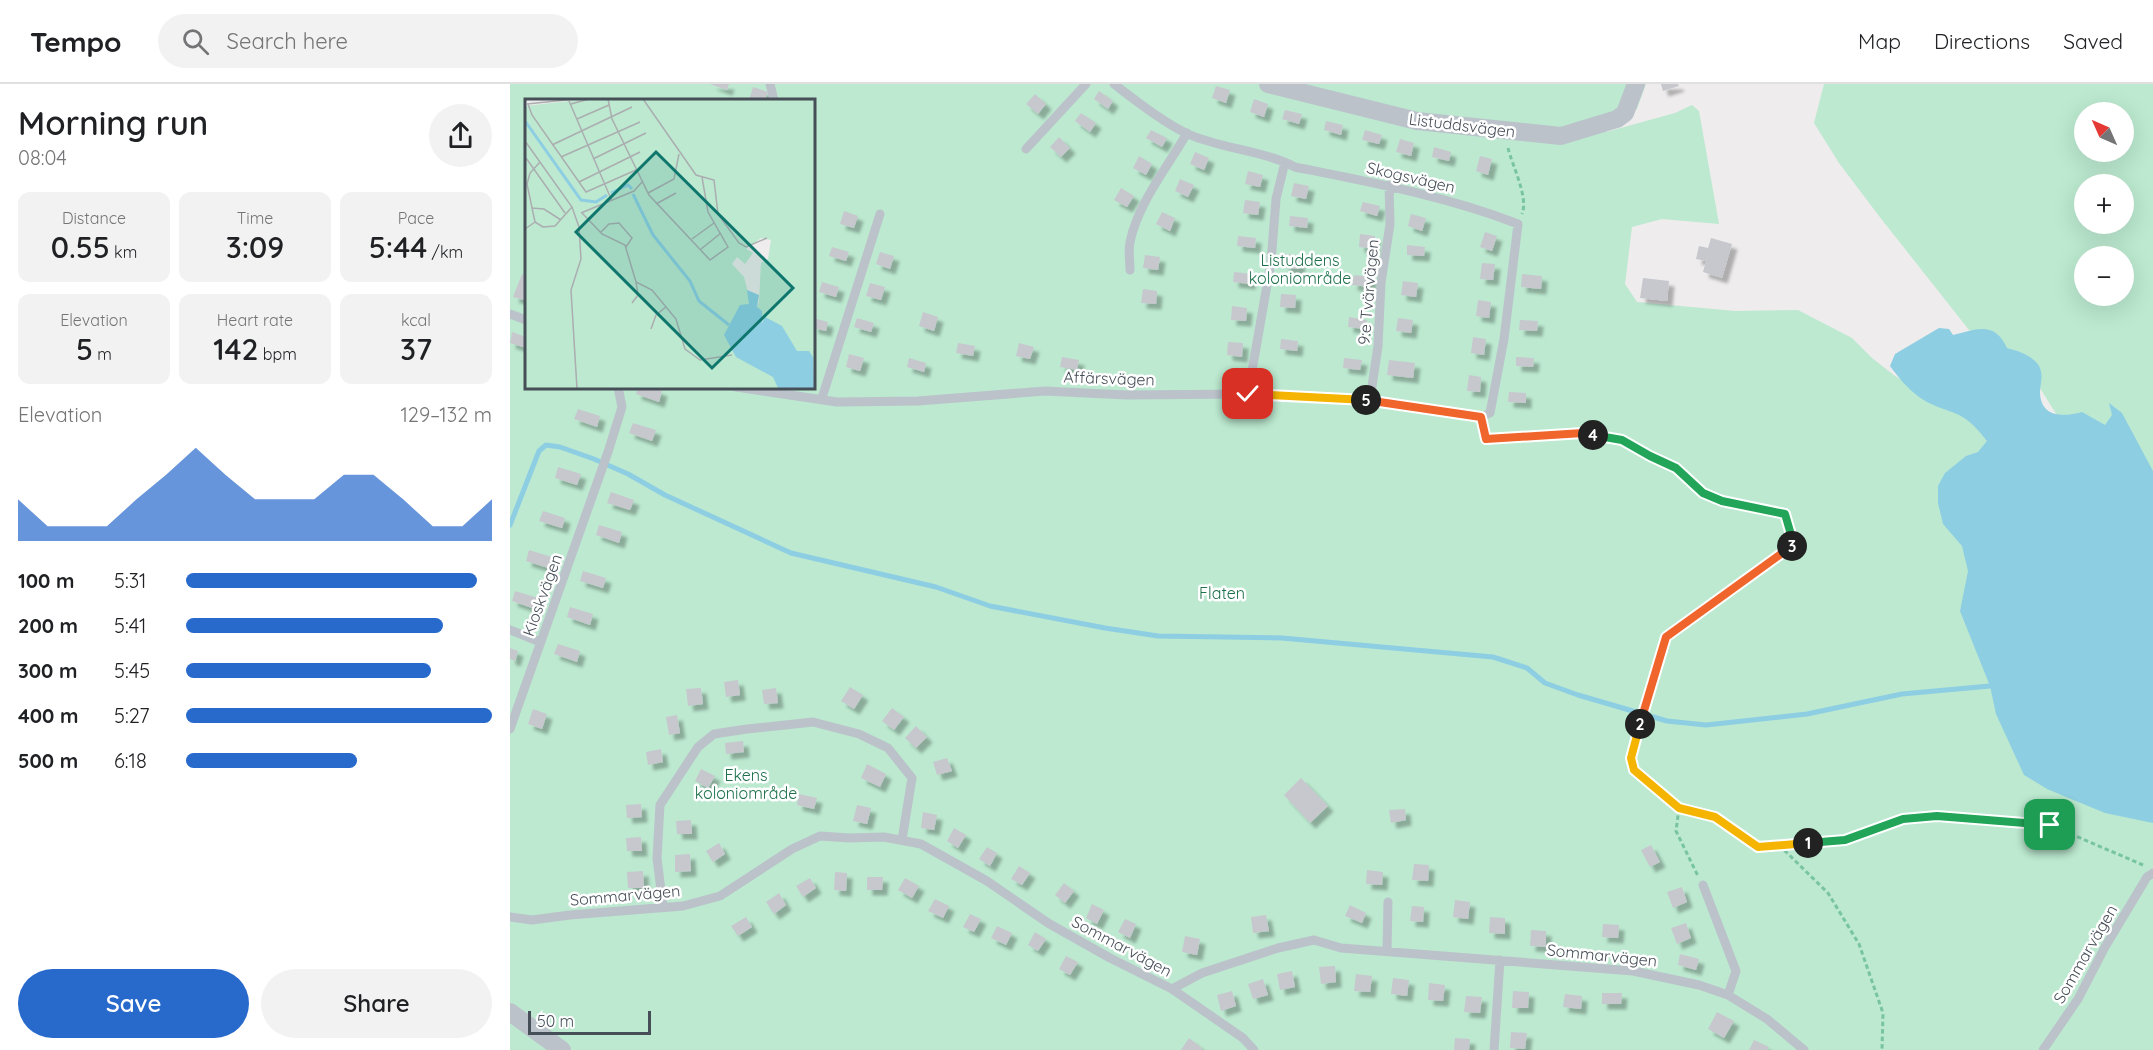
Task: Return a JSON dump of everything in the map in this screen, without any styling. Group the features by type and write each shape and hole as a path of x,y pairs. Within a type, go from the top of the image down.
{"street":[{"name":"Listuddsvägen","path":"1268,84 1417,122 1561,136 1617,119 1625,113 1636,84"},
{"path":"510,1012 562,1050"}],"lane":[{"path":"771,84 774,99"},
{"path":"1026,149 1086,84"},
{"name":"Skogsvägen","path":"1114,84 1187,134 1285,162 1295,167 1389,185 1481,209 1518,224"},
{"path":"1130,270 1130,243 1143,204 1187,134"},
{"path":"1248,394 1271,262 1276,199 1285,162"},
{"name":"9:e Tvärvägen","path":"1370,400 1378,346 1381,284 1390,224 1389,185"},
{"path":"822,398 880,214"},
{"path":"1481,417 1490,412 1492,402 1504,339 1518,224"},
{"path":"510,314 525,320"},
{"name":"Kioskvägen","path":"510,729 609,452 622,407 618,388"},
{"name":"Affärsvägen","path":"744,388 837,402 918,401 1045,391 1126,395 1248,394 1370,400 1481,417"},
{"path":"510,630 540,642"},
{"path":"663,907 657,858 660,805 698,747 714,734 813,722 859,734 888,748 912,778 902,840"},
{"name":"Sommarvägen","path":"510,917 532,920 683,906 720,896 792,849 820,836 884,837 921,844 987,881 1048,923 1172,989 1202,972 1278,948 1314,940 1341,948 1633,970 1699,985 1728,995 1767,1019 1804,1050"},
{"name":"Sommarvägen","path":"2043,1050 2078,999 2104,947 2149,870"},
{"path":"1703,885 1736,971 1728,995"},
{"path":"1387,951 1388,902"},
{"path":"1494,1050 1500,960"},
{"path":"1172,989 1243,1038 1254,1050"}],"path":[{"path":"1505,130 1524,209 1518,224"},
{"path":"1481,417 1486,439 1583,433 1622,440 1676,468 1703,493 1722,501 1785,514 1794,545 1666,637 1631,758 1634,770 1679,808 1715,817 1758,847 1845,840 1903,819 1937,816 2050,825 2149,870"},
{"path":"1679,808 1676,831 1703,885"},
{"path":"1779,845 1828,893 1859,944 1882,1012 1882,1050"}],"green space":[{"name":"Flaten","path":"510,84 1646,84 1637,109 1606,132 1675,113 1692,105 1699,111 1719,224 1662,219 1632,227 1625,284 1637,302 1735,311 1798,310 1852,338 1895,376 2025,448 2058,417 2025,364 1969,330 1839,163 1814,123 1824,84 2153,84 2153,1050 510,1050"}],"water":[{"path":"1939,328 1949,329 1953,335 1990,330 2002,339 2007,348 2029,356 2039,366 2042,376 2041,401 2044,407 2055,414 2068,415 2082,412 2105,425 2112,415 2109,403 2122,413 2153,471 2153,823 2105,813 2047,789 2024,775 1996,714 1990,686 1960,611 1968,571 1962,546 1943,524 1938,503 1938,486 1945,473 1966,456 1978,452 1987,441 1963,417 1919,397 1903,383 1890,366 1895,354"}],"building":[{"path":"710,84 729,84 727,90"},
{"path":"1661,84 1678,84 1679,86 1663,91"},
{"path":"1216,86 1230,90 1226,103 1212,98"},
{"path":"753,87 768,92 765,99 749,99"},
{"path":"1099,91 1113,101 1108,109 1094,99"},
{"path":"1035,94 1046,104 1038,114 1026,104"},
{"path":"1254,99 1268,104 1264,117 1250,112"},
{"path":"1285,110 1302,114 1299,124 1282,119"},
{"path":"1081,113 1096,123 1090,132 1075,121"},
{"path":"1326,121 1343,125 1341,135 1324,130"},
{"path":"1151,130 1167,138 1162,147 1146,138"},
{"path":"1365,130 1382,135 1379,144 1362,140"},
{"path":"1059,137 1070,148 1061,157 1050,147"},
{"path":"1400,139 1414,143 1411,156 1396,152"},
{"path":"1434,147 1451,152 1449,161 1432,157"},
{"path":"1195,152 1209,158 1204,170 1190,164"},
{"path":"1139,156 1152,164 1146,175 1133,168"},
{"path":"1480,156 1492,159 1488,175 1476,171"},
{"path":"1248,171 1263,175 1260,187 1245,184"},
{"path":"1180,179 1194,185 1188,197 1175,191"},
{"path":"1294,183 1309,186 1306,199 1291,196"},
{"path":"1121,188 1134,196 1127,207 1114,200"},
{"path":"1245,200 1260,202 1258,215 1243,213"},
{"path":"1363,202 1380,206 1377,216 1360,211"},
{"path":"844,211 858,216 854,228 840,224"},
{"path":"1162,212 1175,218 1170,231 1156,224"},
{"path":"1411,214 1426,218 1422,231 1408,226"},
{"path":"1290,216 1308,218 1307,228 1289,226"},
{"path":"1485,232 1497,236 1492,251 1480,247"},
{"path":"1360,234 1375,236 1374,249 1359,247"},
{"path":"1238,236 1256,238 1255,248 1237,246"},
{"path":"1711,238 1732,244 1722,278 1703,272 1706,261 1696,259 1699,246 1708,248"},
{"path":"1407,245 1425,247 1424,256 1407,255"},
{"path":"832,247 849,252 846,261 829,256"},
{"path":"880,252 894,256 890,269 876,264"},
{"path":"1285,254 1300,256 1299,269 1284,268"},
{"path":"1145,255 1160,257 1158,270 1143,268"},
{"path":"1482,263 1495,264 1493,280 1480,279"},
{"path":"1234,272 1251,274 1250,284 1233,282"},
{"path":"522,274 525,276 524,300 513,297"},
{"path":"1522,274 1542,276 1541,289 1521,287"},
{"path":"1354,275 1371,277 1370,287 1352,285"},
{"path":"1643,278 1669,281 1667,301 1640,298"},
{"path":"1403,281 1418,283 1416,297 1401,295"},
{"path":"822,282 839,287 836,297 819,292"},
{"path":"870,283 885,287 881,300 866,296"},
{"path":"1143,289 1157,291 1156,304 1141,303"},
{"path":"1281,294 1296,295 1295,308 1280,307"},
{"path":"1478,300 1491,302 1489,318 1476,316"},
{"path":"1232,306 1247,308 1246,321 1231,320"},
{"path":"923,312 938,317 934,331 919,326"},
{"path":"1349,317 1367,320 1365,329 1348,327"},
{"path":"814,318 828,322 826,331 814,328"},
{"path":"857,318 874,323 871,332 854,327"},
{"path":"1398,318 1413,320 1411,333 1396,331"},
{"path":"1520,320 1538,321 1537,331 1519,330"},
{"path":"512,332 525,337 525,348 510,343"},
{"path":"1473,337 1486,339 1484,355 1471,353"},
{"path":"1281,339 1298,341 1297,351 1280,349"},
{"path":"1228,342 1243,343 1242,357 1227,355"},
{"path":"958,343 975,346 973,356 956,353"},
{"path":"1019,343 1034,347 1030,359 1016,356"},
{"path":"849,354 864,358 860,371 846,367"},
{"path":"1062,357 1079,360 1077,370 1060,367"},
{"path":"1516,357 1534,358 1533,367 1516,366"},
{"path":"909,358 926,363 924,372 907,367"},
{"path":"1344,358 1362,360 1360,370 1343,368"},
{"path":"1389,360 1415,363 1413,378 1387,375"},
{"path":"1469,375 1481,377 1480,392 1467,391"},
{"path":"638,388 653,388 662,391 659,402 636,394"},
{"path":"1509,392 1526,393 1526,403 1508,402"},
{"path":"578,409 600,416 597,427 574,419"},
{"path":"633,423 656,430 652,441 629,433"},
{"path":"558,467 581,474 577,485 555,478"},
{"path":"611,492 634,500 630,510 607,503"},
{"path":"543,511 565,518 562,528 539,521"},
{"path":"599,525 622,532 619,543 596,535"},
{"path":"529,550 552,557 548,568 526,561"},
{"path":"583,571 606,578 603,588 580,581"},
{"path":"515,591 538,598 535,609 512,601"},
{"path":"570,607 593,614 590,625 567,617"},
{"path":"558,644 580,651 577,662 554,654"},
{"path":"510,648 518,651 515,661 510,659"},
{"path":"738,680 740,695 726,697 724,682"},
{"path":"850,687 863,695 854,709 841,701"},
{"path":"701,688 703,704 688,706 686,689"},
{"path":"776,688 778,703 764,704 762,690"},
{"path":"892,708 904,717 894,730 882,721"},
{"path":"533,709 547,714 542,729 528,724"},
{"path":"677,715 680,733 669,735 666,717"},
{"path":"916,726 927,737 916,748 905,738"},
{"path":"743,741 744,752 726,754 725,743"},
{"path":"661,749 663,762 648,765 646,752"},
{"path":"947,758 952,771 937,775 933,762"},
{"path":"867,764 886,774 880,787 861,778"},
{"path":"701,769 715,776 708,788 695,781"},
{"path":"1301,778 1328,806 1310,823 1284,795"},
{"path":"799,794 817,798 814,809 797,805"},
{"path":"641,804 642,817 627,818 626,805"},
{"path":"857,805 871,808 867,824 853,821"},
{"path":"1405,809 1406,820 1391,823 1389,810"},
{"path":"923,812 937,815 934,830 921,828"},
{"path":"691,820 692,834 677,834 676,821"},
{"path":"954,828 966,835 958,848 947,841"},
{"path":"641,837 642,851 627,851 626,838"},
{"path":"719,843 725,854 713,862 706,851"},
{"path":"1651,845 1660,862 1650,867 1641,850"},
{"path":"987,847 997,853 990,866 979,859"},
{"path":"690,854 691,871 675,872 675,855"},
{"path":"1414,864 1429,865 1428,881 1412,880"},
{"path":"1019,866 1030,873 1022,885 1011,879"},
{"path":"1367,870 1383,872 1382,885 1366,884"},
{"path":"643,871 644,888 628,888 627,872"},
{"path":"835,872 847,873 846,891 834,890"},
{"path":"867,877 883,877 882,890 867,890"},
{"path":"810,878 816,888 803,897 796,886"},
{"path":"905,878 919,886 912,898 898,890"},
{"path":"1064,883 1074,891 1065,903 1055,895"},
{"path":"1682,887 1687,902 1673,908 1667,892"},
{"path":"779,893 786,905 774,914 766,902"},
{"path":"935,899 949,906 943,918 928,911"},
{"path":"1455,900 1470,902 1468,919 1453,917"},
{"path":"1092,904 1104,910 1097,924 1086,918"},
{"path":"1350,905 1366,913 1362,923 1345,916"},
{"path":"1412,906 1424,907 1423,922 1410,921"},
{"path":"970,914 981,919 974,932 963,927"},
{"path":"1266,915 1269,931 1253,933 1251,917"},
{"path":"746,917 752,927 738,936 731,926"},
{"path":"1490,917 1505,918 1505,934 1489,933"},
{"path":"1125,919 1136,924 1130,938 1118,932"},
{"path":"1686,923 1691,938 1677,944 1671,928"},
{"path":"1603,924 1619,925 1618,938 1602,937"},
{"path":"997,926 1012,933 1006,945 991,938"},
{"path":"1531,930 1546,931 1546,947 1530,946"},
{"path":"1035,932 1046,939 1038,951 1028,945"},
{"path":"1185,936 1200,939 1197,955 1182,952"},
{"path":"1680,954 1699,959 1696,970 1678,965"},
{"path":"1066,956 1078,962 1070,975 1059,969"},
{"path":"1335,966 1336,982 1321,984 1319,967"},
{"path":"1292,971 1295,987 1280,990 1277,974"},
{"path":"1356,974 1372,976 1370,992 1354,991"},
{"path":"1393,978 1409,980 1407,996 1391,994"},
{"path":"1263,979 1268,995 1253,999 1248,984"},
{"path":"1429,983 1445,985 1443,1001 1428,1000"},
{"path":"1232,991 1236,1006 1221,1011 1217,995"},
{"path":"1513,991 1529,992 1528,1008 1512,1008"},
{"path":"1602,993 1622,993 1621,1004 1602,1004"},
{"path":"1565,994 1582,996 1581,1009 1563,1007"},
{"path":"1466,996 1482,997 1480,1013 1464,1012"},
{"path":"1717,1012 1734,1021 1724,1038 1708,1029"},
{"path":"1511,1032 1527,1033 1525,1049 1510,1048"},
{"path":"1189,1038 1202,1048 1201,1050 1181,1050"},
{"path":"1455,1038 1470,1039 1469,1050 1454,1050"},
{"path":"1754,1040 1769,1047 1767,1050 1749,1050"}],"waterway":[{"path":"510,525 539,451 546,445 560,447 594,459 628,474 665,495 791,553 936,587 990,606 1105,628 1158,636 1282,638 1493,657 1527,668 1545,683 1578,695 1667,721 1706,725 1807,714 1902,694 1990,686"}],"route":[{"path":"1248,394 1370,400 1481,417 1486,439 1583,433 1622,440 1676,468 1703,493 1722,501 1785,514 1794,545 1666,637 1631,758 1634,770 1679,808 1715,817 1758,847 1845,840 1903,819 1937,816 2050,825"}],"park label":[{"name":"Listuddens koloniområde","path":"1300,269"},
{"name":"Ekens koloniområde","path":"746,784"}]}
